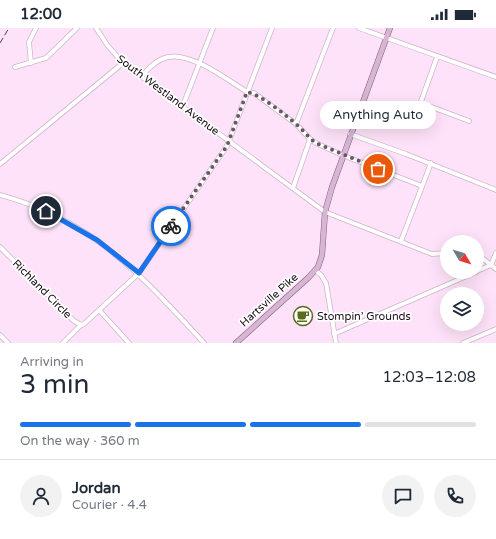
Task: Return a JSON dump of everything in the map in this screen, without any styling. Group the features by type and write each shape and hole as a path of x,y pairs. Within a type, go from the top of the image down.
{"main road":[{"path":"316,270 322,255 325,212 342,155 390,28"},
{"name":"Hartsville Pike","path":"236,343 316,270"}],"street":[{"path":"31,63 29,42 36,28"},
{"path":"15,67 46,58 77,28"},
{"name":"South Westland Avenue","path":"96,28 99,34 123,63 141,78 325,212 432,254 440,253"},
{"path":"99,28 99,34"},
{"path":"182,108 213,28"},
{"name":"Richland Circle","path":"0,247 74,321 81,325 139,273 228,141 272,28"},
{"path":"296,124 333,28"},
{"path":"359,28 386,39 496,77"},
{"path":"141,78 151,66 168,57 175,56 199,63 247,92 254,93 296,124 310,139 342,155 422,186"},
{"path":"437,57 420,105 469,122"},
{"path":"0,164 123,63"},
{"path":"350,134 432,164 496,190"},
{"path":"292,188 310,139"},
{"path":"401,241 432,164"},
{"path":"0,195 38,207 64,220 97,240 139,273 204,343"},
{"path":"484,268 491,265 496,253"},
{"path":"484,260 496,269"},
{"path":"316,270 326,283 336,343"},
{"path":"334,334 460,279"},
{"path":"99,310 129,343"},
{"path":"63,343 81,325"},
{"path":"463,343 496,329"},
{"path":"0,335 8,343"}],"railway":[{"path":"0,43 9,28"}],"way so far":[{"path":"171,226 227,146 247,92 254,93 264,100 296,124 310,139 316,143 378,169"}],"place":[{"name":"Anything Auto","path":"378,169"},
{"name":"Stompin’ Grounds","path":"303,316"}],"route":[{"path":"46,211 77,227 97,240 139,273 171,226"}]}
